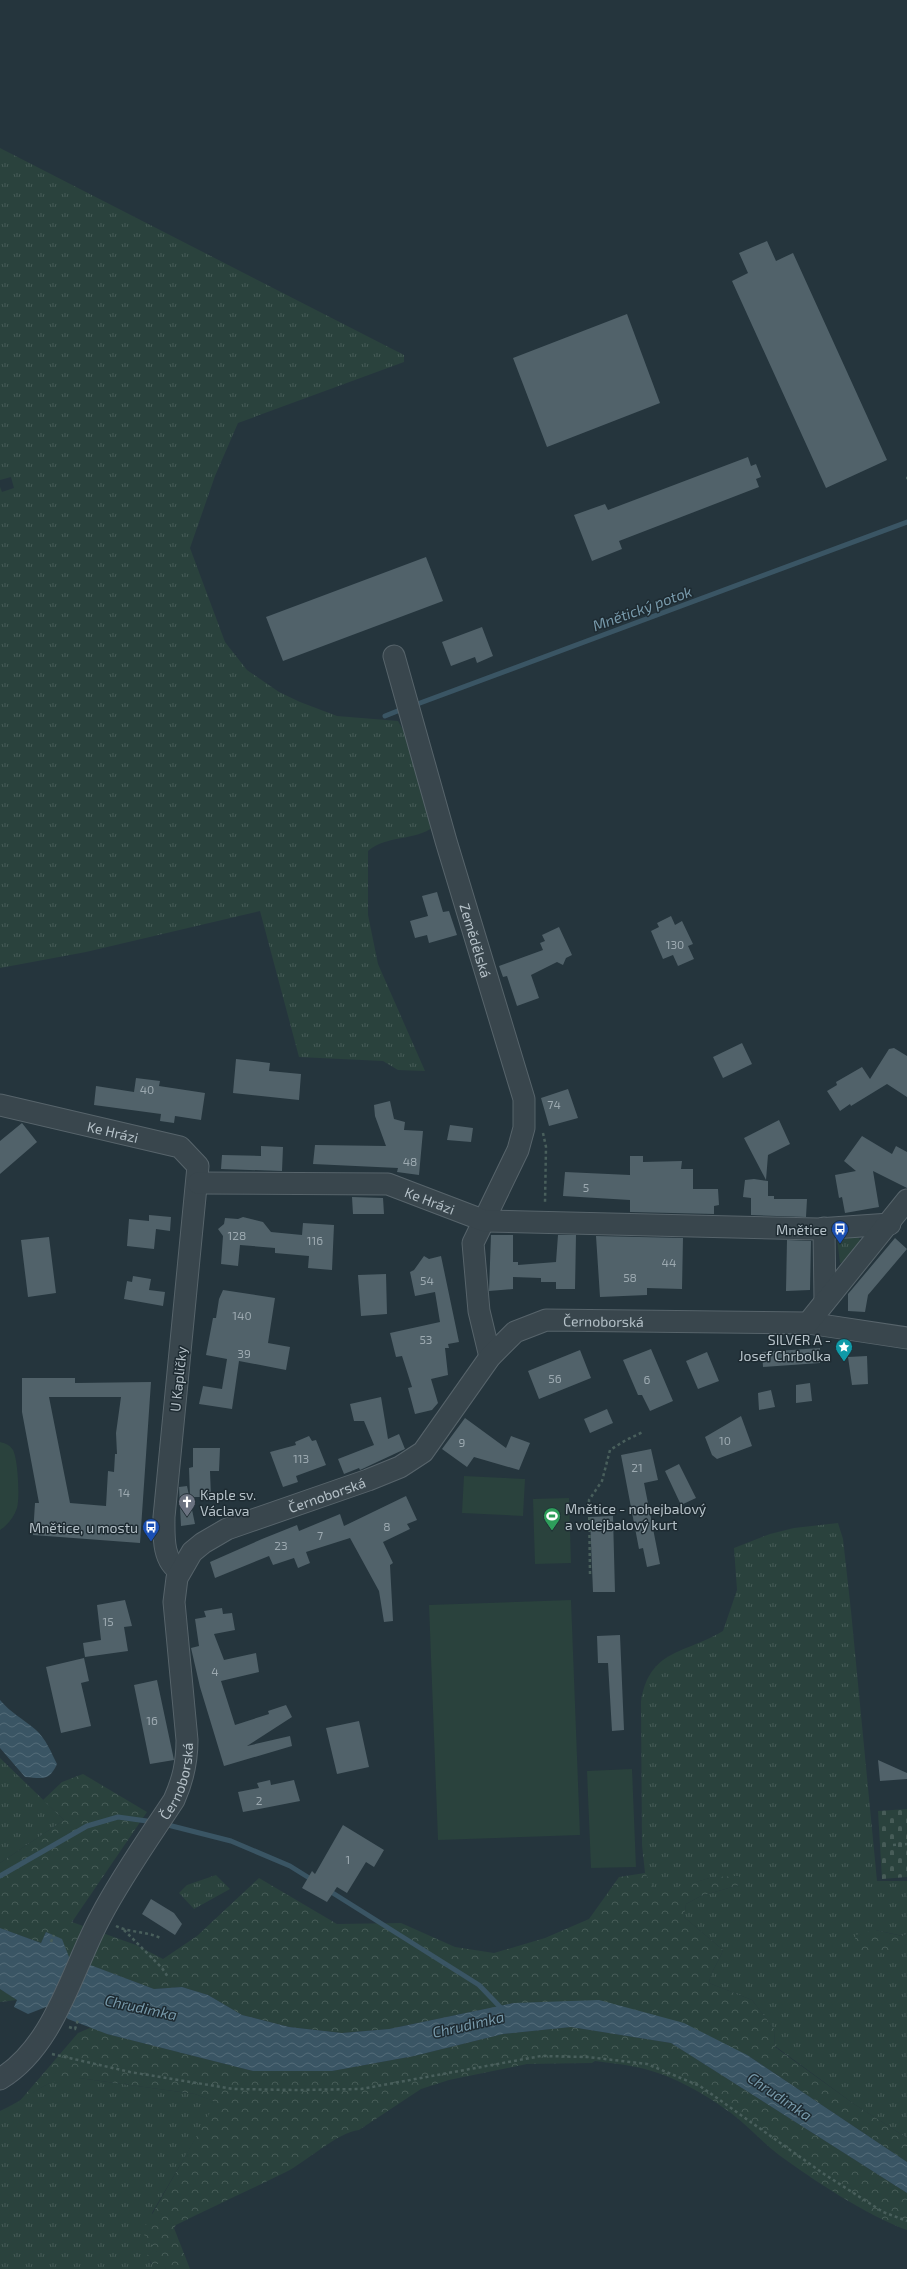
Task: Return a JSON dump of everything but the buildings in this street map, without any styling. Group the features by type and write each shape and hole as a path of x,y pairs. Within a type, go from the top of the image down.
{"street":[{"name":"Zemědělská","path":"394,656 449,849 524,1099 524,1128 518,1150 485,1221 473,1243 479,1311 490,1357"},
{"name":"Ke Hrázi","path":"0,1105 180,1146 198,1166 198,1183 388,1184 485,1221 824,1228 890,1224"},
{"name":"U Kapličky","path":"180,1571 170,1562 165,1544 164,1517 198,1183"},
{"path":"808,1323 890,1224 907,1200"},
{"path":"824,1228 825,1301"},
{"name":"Černoborská","path":"0,2079 16,2068 34,2049 49,2026 100,1918 174,1800 181,1784 188,1758 174,1609 175,1588 180,1571 192,1552 202,1543 227,1529 368,1480 400,1467 423,1452 490,1357 515,1332 546,1320 808,1323 907,1338"}],"path":[{"path":"540,1126 546,1147 545,1205 549,1213 549,1223"},
{"path":"590,1574 589,1500 602,1480 610,1450 626,1440 644,1432"},
{"path":"893,1845 907,1844"},
{"path":"100,1918 123,1930 162,1968 168,1978"},
{"path":"123,1930 155,1935 162,1939"},
{"path":"51,1942 54,1935"},
{"path":"75,2029 78,2020"},
{"path":"34,2049 130,2072 233,2089 362,2089 541,2056 588,2057 647,2064 700,2086 824,2174 883,2212 907,2221"}],"green space":[{"path":"0,148 404,355 404,362 238,423 215,476 190,548 225,642 247,670 279,692 300,702 337,716 398,721 405,733 433,827 418,834 383,842 368,851 368,915 378,964 425,1071 398,1070 383,1061 299,1057 260,911 86,952 0,968 0,487 2,492 14,488 11,477 0,480"},
{"path":"858,1236 861,1242 845,1262 840,1263 837,1238"},
{"path":"0,1442 7,1444 13,1450 15,1455 18,1503 12,1518 0,1530"},
{"path":"464,1476 525,1479 523,1516 462,1513"},
{"name":"Mnětice - nohejbalový a volejbalový kurt","path":"569,1498 571,1563 535,1564 533,1499"},
{"path":"838,1523 843,1539 851,1611 877,1881 907,1881 907,1934 903,1936 875,1930 902,1945 907,1944 907,2138 854,2104 775,2046 774,2029 752,2000 709,1983 711,1974 723,1950 684,1917 686,1904 701,1896 739,1885 713,1877 663,1892 654,1888 648,1881 645,1873 642,1845 641,1702 645,1685 652,1672 660,1662 671,1655 723,1631 737,1590 734,1548 770,1534 794,1528"},
{"path":"571,1600 580,1835 438,1840 429,1605"},
{"path":"0,1758 64,1820 0,1863"},
{"path":"632,1769 636,1867 591,1868 587,1771"},
{"path":"83,1774 147,1812 72,1922 136,1945 163,1959 197,1936 259,1878 337,1924 401,1923 455,1947 494,1953 545,1938 589,1919 619,1877 645,1873 654,1888 663,1891 713,1877 739,1876 739,1885 701,1896 686,1904 684,1917 723,1950 711,1974 709,1983 752,2000 774,2029 775,2047 854,2104 907,2138 907,2162 747,2055 514,2003 389,2029 342,2033 289,2027 242,2015 208,1995 182,1987 154,1989 68,1957 62,1940 46,1932 41,1943 0,1928 0,1863 64,1820 43,1800 62,1782"},
{"path":"907,1809 907,1877 882,1879 878,1811"},
{"path":"216,1875 230,1889 194,1909 179,1893 187,1885"},
{"path":"875,1930 902,1936 907,1934 907,1944 875,1955 852,1950 856,1935"},
{"path":"0,1989 17,2000 0,2002"},
{"path":"92,2027 107,2034 253,2071 332,2071 414,2056 503,2034 571,2027 671,2043 907,2193 907,2230 858,2207 824,2186 779,2155 724,2108 694,2090 662,2074 624,2065 595,2061 592,2063 527,2064 449,2080 421,2089 359,2130 342,2136 286,2172 176,2225 174,2228 190,2269 166,2269 163,2264 152,2264 147,2255 157,2252 142,2232 216,2102 195,2094 79,2078 69,2078 47,2084 18,2103 78,2033"},
{"path":"62,2077 195,2094 217,2102 152,2213 157,2253 148,2255 151,2264 163,2263 166,2269 0,2269 0,2111"}],"water":[{"path":"0,1700 4,1705 40,1734 57,1764 48,1776 44,1778 25,1777 0,1748"},
{"name":"Chrudimka","path":"0,1928 41,1943 46,1932 62,1939 69,1957 154,1989 182,1987 208,1995 242,2015 289,2027 342,2033 389,2029 514,2003 599,2000 684,2023 747,2055 907,2162 907,2193 671,2043 571,2027 503,2034 414,2056 332,2071 253,2071 107,2034 68,2019 46,2007 28,2014 14,2007 17,2000 0,1989"}],"waterway":[{"name":"Mnětický potok","path":"412,706 907,522"},
{"name":"Mnětický potok","path":"385,716 405,708"},
{"path":"0,1876 87,1826 118,1817 154,1822"},
{"path":"164,1824 231,1841 290,1866 314,1881"},
{"name":"Chrudimka","path":"328,1890 479,1985 503,2010"}],"place":[{"name":"Mnětice","path":"840,1244"},
{"name":"SILVER A - Josef Chrbolka","path":"844,1362"},
{"name":"Kaple sv. Václava","path":"187,1517"},
{"name":"Mnětice - nohejbalový a volejbalový kurt","path":"552,1531"},
{"name":"Mnětice, u mostu","path":"151,1542"}]}
